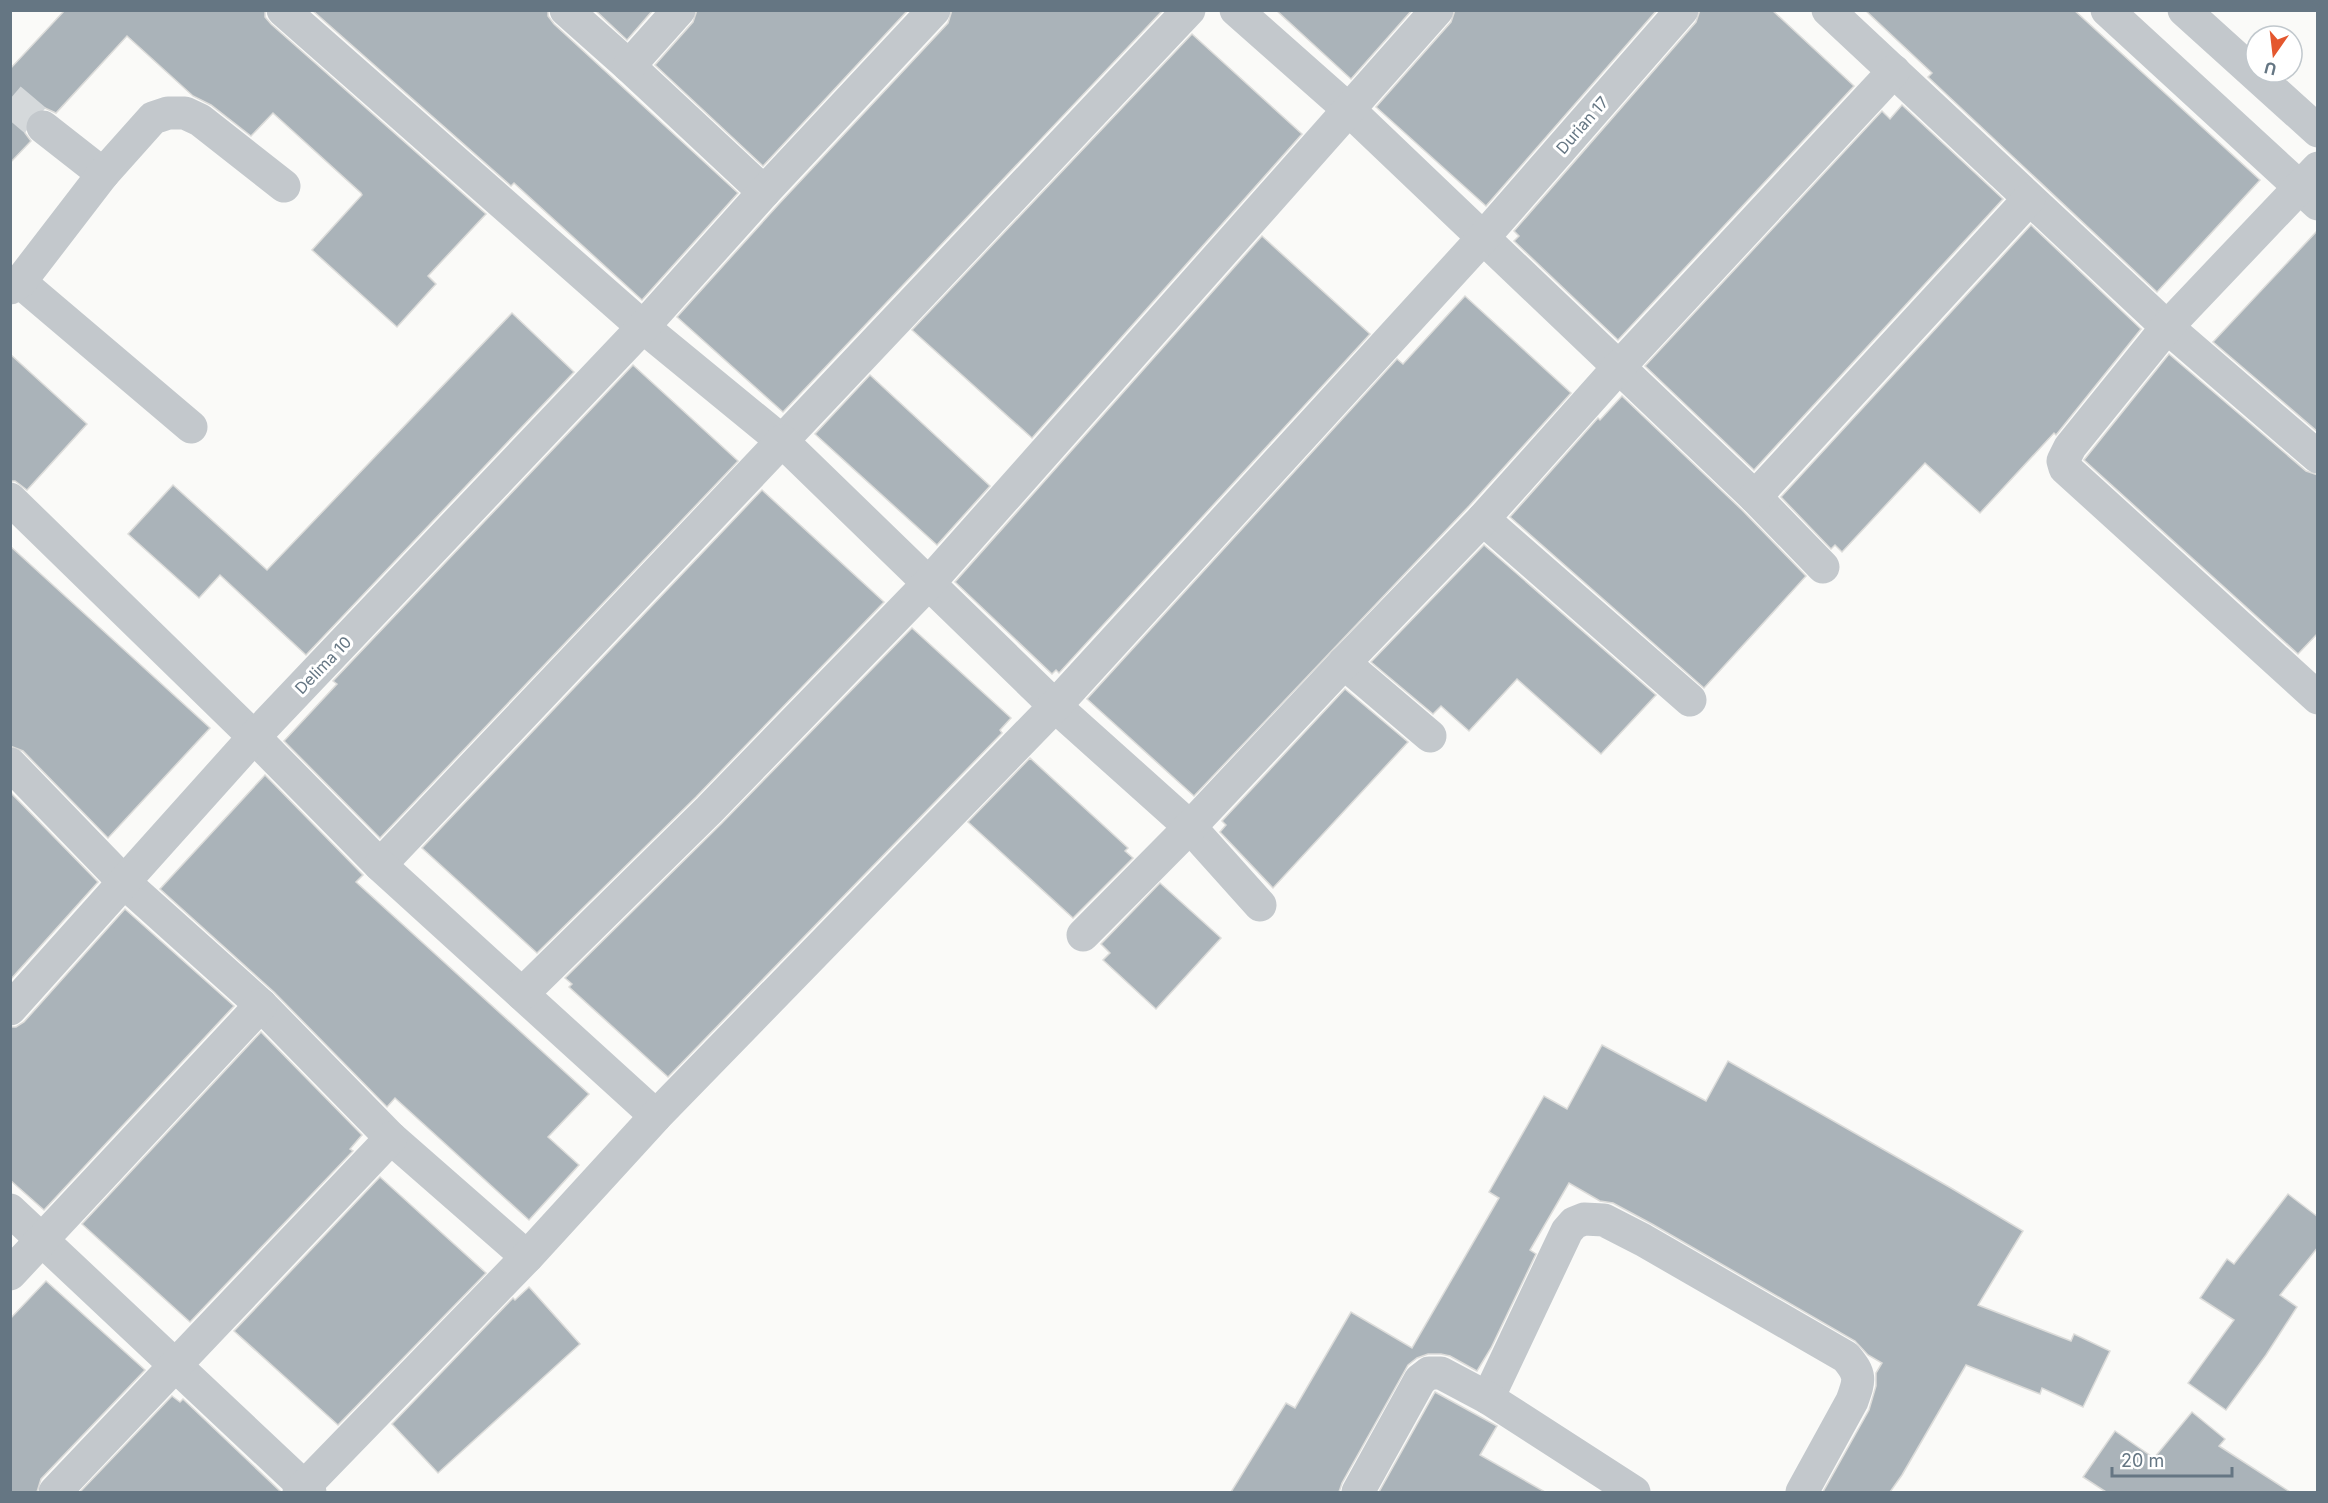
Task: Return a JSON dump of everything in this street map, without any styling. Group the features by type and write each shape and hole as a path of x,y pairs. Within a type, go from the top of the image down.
{"street":[{"path":"283,10 643,327 782,441 1055,706 1190,827 1260,905"},
{"path":"566,10 764,192"},
{"path":"629,66 679,10"},
{"name":"Delima 10","path":"10,1009 254,737 643,327 764,192 934,10"},
{"path":"380,865 1189,10"},
{"path":"1236,10 1347,109 1755,497 1823,567"},
{"path":"522,994 709,810 928,584 1437,10"},
{"name":"Durian 17","path":"304,1490 527,1257 656,1116 1055,706 1482,239 1682,10"},
{"path":"1828,10 2167,327 2318,457"},
{"path":"2107,10 2312,186 2167,327 2070,447 2062,461 2063,466 2318,698"},
{"path":"2184,10 2318,131"},
{"path":"1083,935 1190,827 1482,519 1618,368 1894,71"},
{"path":"191,428 15,285 103,174 153,118 168,113 185,113 200,120 284,186"},
{"path":"43,128 103,174"},
{"path":"1755,497 2029,199"},
{"path":"10,499 254,737 380,865 656,1116"},
{"path":"1482,519 1690,700"},
{"path":"1344,663 1430,736"},
{"path":"10,764 125,883 261,1005 391,1138 527,1257"},
{"path":"10,1274 261,1005"},
{"path":"55,1492 176,1368 391,1138"},
{"path":"10,1210 304,1490"},
{"path":"1488,1398 1567,1231 1574,1223 1584,1219 1604,1220 1643,1240 1846,1357 1857,1370 1858,1385 1852,1401 1802,1492"},
{"path":"1358,1492 1412,1393 1424,1376 1434,1372 1441,1373 1488,1398 1634,1492"}],"building":[{"path":"65,10 265,10 265,17 271,24 486,214 428,276 436,284 397,327 312,250 362,195 361,193 273,113 251,136 211,105 193,96 127,36 56,113 45,108 37,109 29,115 24,125 25,133 31,141 10,163 10,69"},
{"path":"312,10 548,10 548,16 554,24 738,193 642,300 514,183 511,186"},
{"path":"595,10 653,10 627,40"},
{"path":"697,10 908,10 763,166 655,65 693,22"},
{"path":"952,10 1163,10 783,412 677,317 948,23"},
{"path":"1276,10 1412,10 1351,79"},
{"path":"1455,10 1657,10 1486,206 1376,107 1451,22"},
{"path":"1700,10 1772,10 1854,86 1618,340 1514,241 1519,236 1514,231 1696,22"},
{"path":"1865,10 2074,10 2260,180 2157,292 1928,77 1932,73"},
{"path":"1192,34 1302,134 1032,438 912,330"},
{"path":"1902,105 2003,199 1754,470 1645,366 1882,111 1890,119"},
{"path":"2031,225 2141,329 2056,435 2054,433 1980,513 1925,463 1842,552 1835,545 1831,549 1781,497"},
{"path":"2318,230 2318,432 2213,342"},
{"path":"1262,236 1370,334 1059,673 1056,670 1052,674 955,582"},
{"path":"1465,296 1571,393 1469,506 1194,796 1087,699 1397,359 1403,364"},
{"path":"512,313 574,372 306,655 220,575 199,598 128,534 173,485 267,570"},
{"path":"10,354 87,424 27,490 15,481 10,481"},
{"path":"2169,354 2306,471 2318,475 2318,633 2298,654 2084,460"},
{"path":"633,365 738,461 380,838 284,741 337,684 333,681"},
{"path":"870,375 990,486 937,545 815,434"},
{"path":"1622,396 1742,510 1806,576 1704,688 1510,517 1598,418 1600,420"},
{"path":"762,490 884,602 696,797 537,953 422,848"},
{"path":"1484,545 1656,695 1601,754 1517,679 1469,731 1441,706 1433,714 1371,662"},
{"path":"10,546 210,728 108,838 23,751 10,746"},
{"path":"912,628 1011,718 1000,730 1002,733 668,1077 569,987 572,984 565,978 722,823"},
{"path":"1345,689 1408,742 1273,888 1220,832 1226,825 1222,821"},
{"path":"1030,758 1128,848 1125,851 1133,858 1073,918 968,822"},
{"path":"265,775 363,875 356,882 589,1094 548,1137 579,1165 529,1220 395,1098 387,1107 274,992 160,889"},
{"path":"10,792 98,882 10,980"},
{"path":"1160,883 1221,938 1156,1009 1103,960 1110,953 1101,944"},
{"path":"125,909 234,1006 44,1210 10,1180 10,1027 16,1027 24,1022"},
{"path":"261,1032 362,1135 350,1149 353,1151 190,1322 82,1224"},
{"path":"1602,1045 1706,1101 1728,1061 2023,1231 1978,1305 2071,1341 2074,1334 2110,1351 2083,1407 2042,1388 2040,1394 1966,1365 1890,1492 1823,1492 1869,1410 1876,1386 1876,1373 1882,1363 1868,1355 1855,1341 1652,1224 1613,1203 1600,1201 1569,1183 1530,1250 1536,1254 1491,1348 1477,1371 1450,1356 1441,1354 1428,1354 1408,1365 1339,1492 1231,1492 1286,1403 1295,1408 1351,1312 1412,1348 1499,1198 1489,1192 1544,1096 1567,1109"},
{"path":"380,1177 486,1273 338,1425 234,1331"},
{"path":"2288,1194 2318,1217 2318,1247 2280,1295 2297,1307 2226,1410 2188,1383 2234,1320 2200,1298 2227,1259 2234,1264"},
{"path":"46,1281 145,1370 41,1479 37,1492 10,1492 10,1319"},
{"path":"529,1287 580,1344 438,1473 392,1424 513,1298 515,1300"},
{"path":"1435,1392 1497,1426 1480,1455 1545,1492 1379,1492"},
{"path":"172,1396 180,1402 183,1399 281,1492 80,1492"},
{"path":"2192,1412 2225,1439 2219,1446 2290,1492 2106,1492 2083,1477 2115,1431 2154,1458"}],"tunnel":[{"path":"10,99 43,127"}]}
